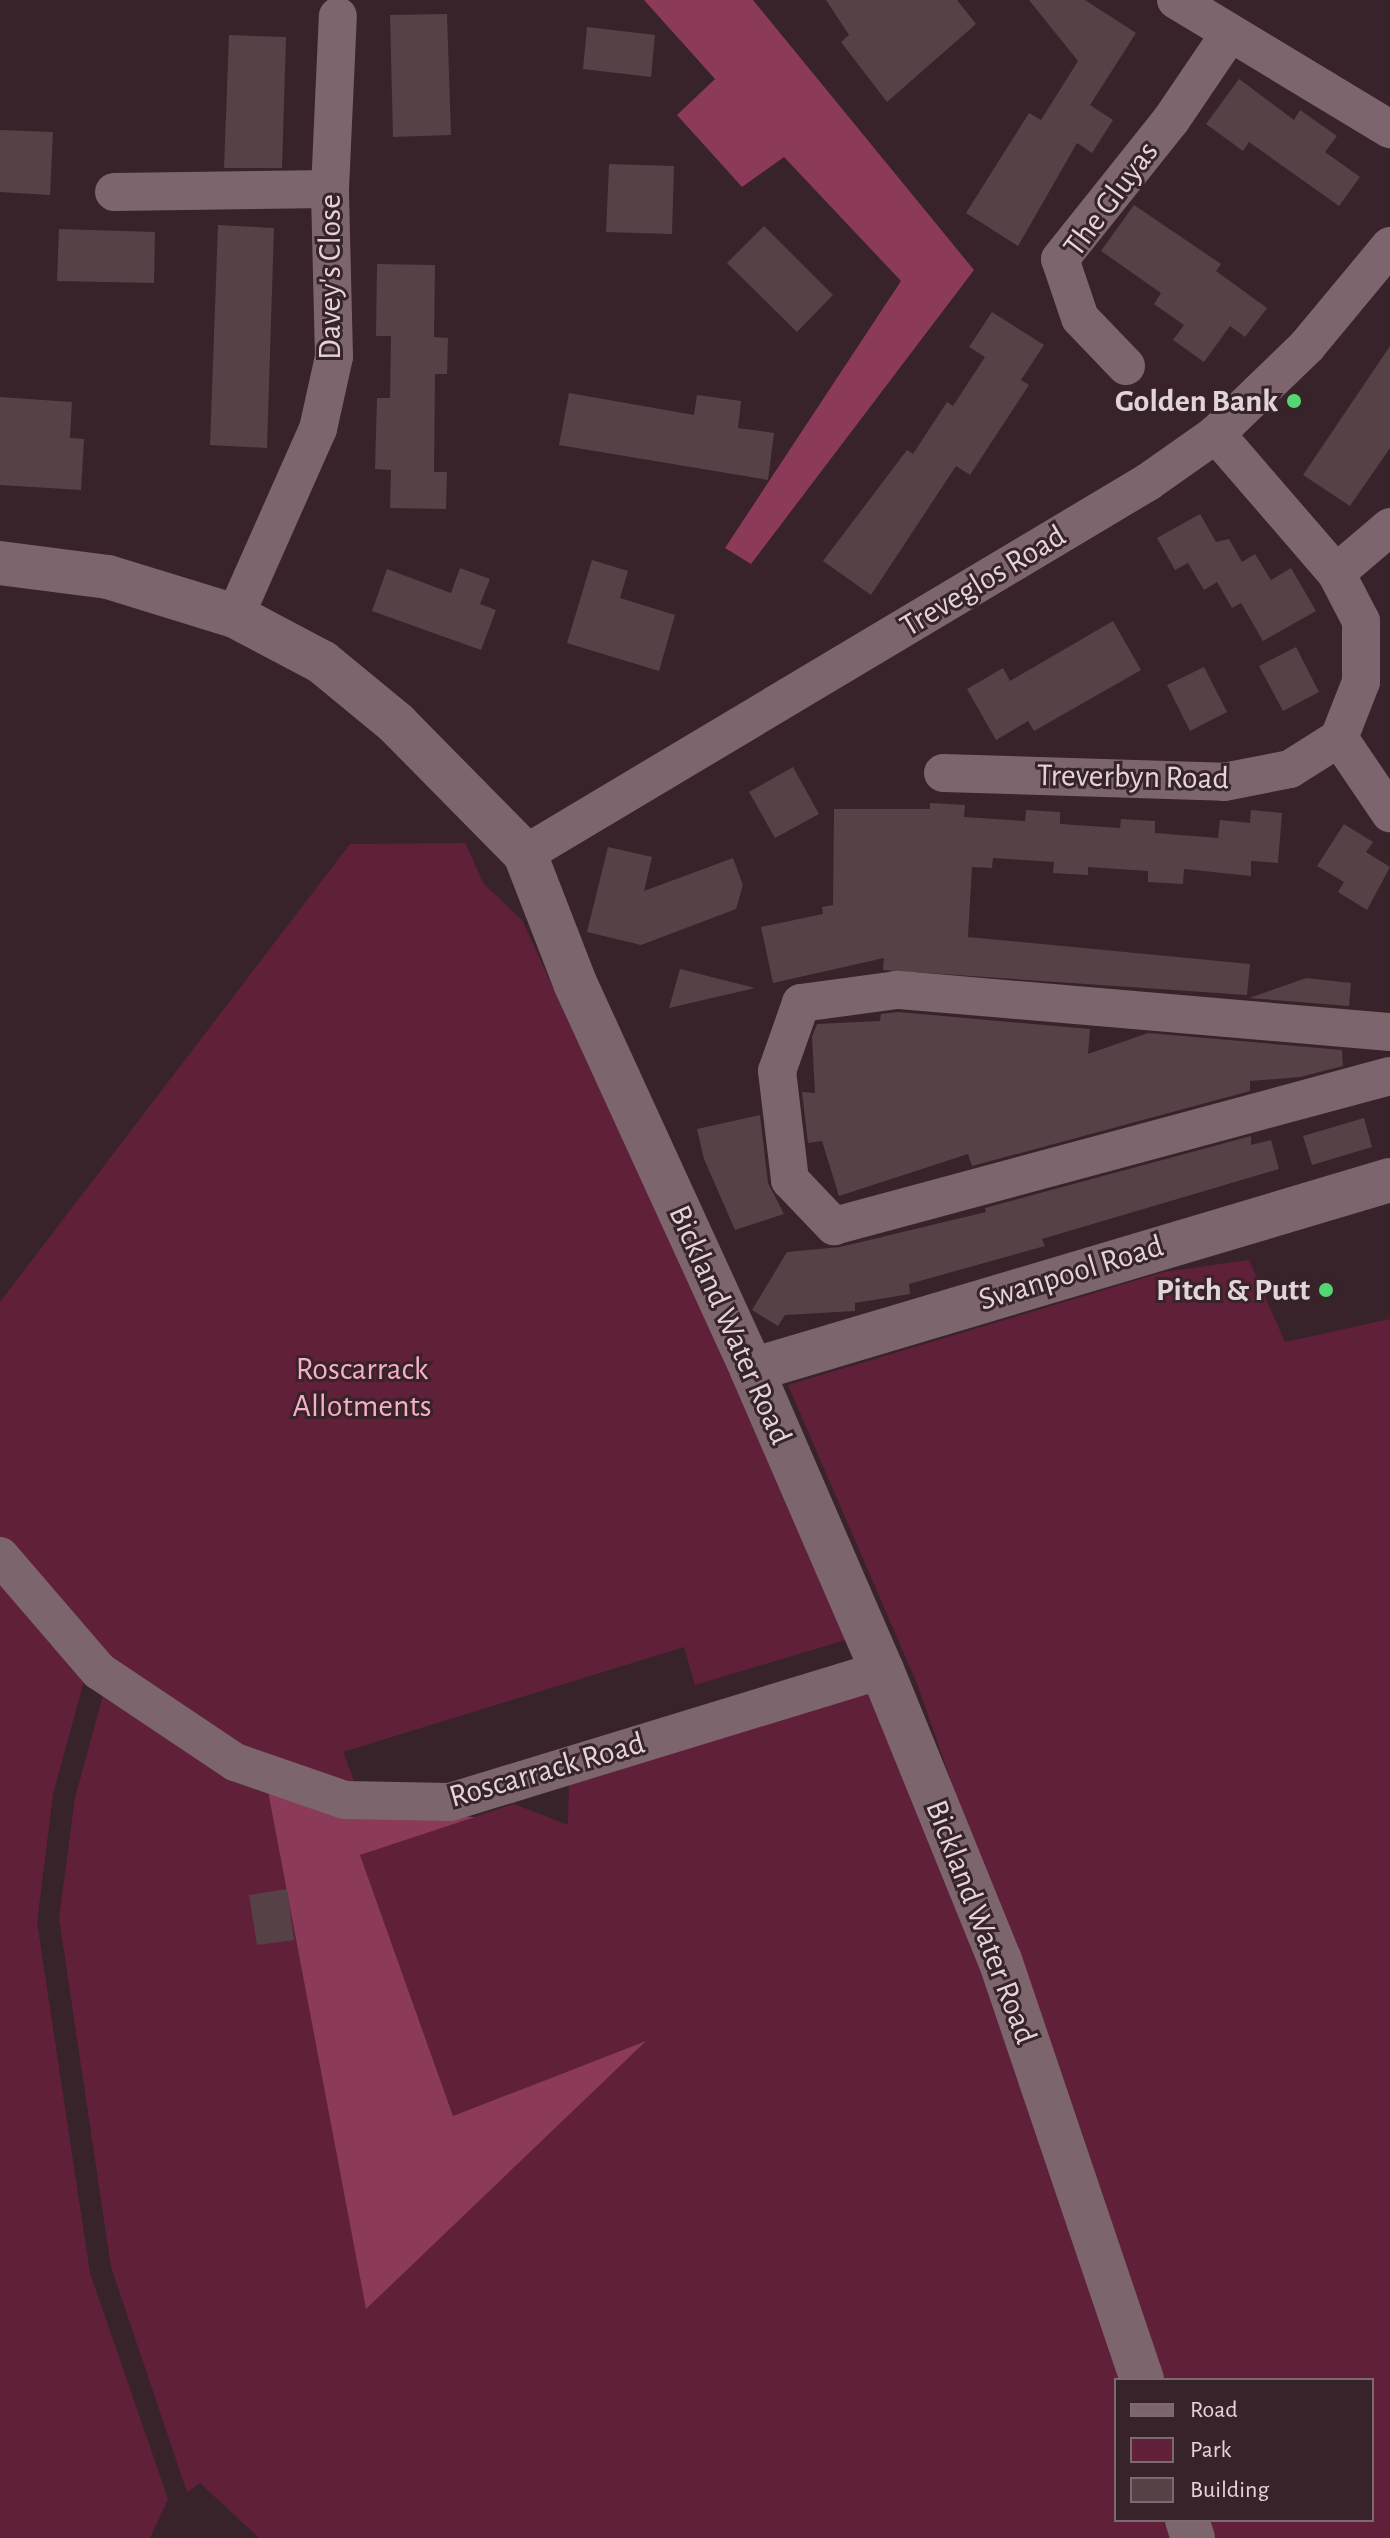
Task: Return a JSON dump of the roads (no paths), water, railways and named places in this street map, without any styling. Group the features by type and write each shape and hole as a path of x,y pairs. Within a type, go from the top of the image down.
{"street":[{"path":"1176,0 1390,129"},
{"name":"Davey's Close","path":"235,616 318,429 334,357 330,189 338,16"},
{"name":"The Gluyas","path":"1126,366 1080,318 1060,259 1171,120 1230,33"},
{"path":"114,192 330,189"},
{"name":"Treveglos Road","path":"525,854 1134,490 1216,434 1307,346 1390,246"},
{"path":"1216,434 1336,573 1361,621 1361,682 1339,738 1390,813"},
{"path":"1336,573 1390,527"},
{"name":"Bickland Water Road","path":"0,563 108,577 235,616 322,662 396,723 525,854 575,983 752,1370 882,1670 1000,1960 1141,2378"},
{"name":"Treverbyn Road","path":"943,773 1224,782 1290,769 1339,738"},
{"path":"1390,1032 897,990 801,1003 777,1071 790,1180 834,1226 1390,1076"},
{"name":"Swanpool Road","path":"752,1370 1390,1180"},
{"name":"Roscarrack Road","path":"0,1556 99,1671 235,1762 345,1800 450,1802 882,1670"}],"place":[{"name":"Golden Bank","path":"1294,401"},
{"name":"Pitch & Putt","path":"1326,1290"}],"park label":[{"name":"Roscarrack Allotments","path":"362,1388"}]}
